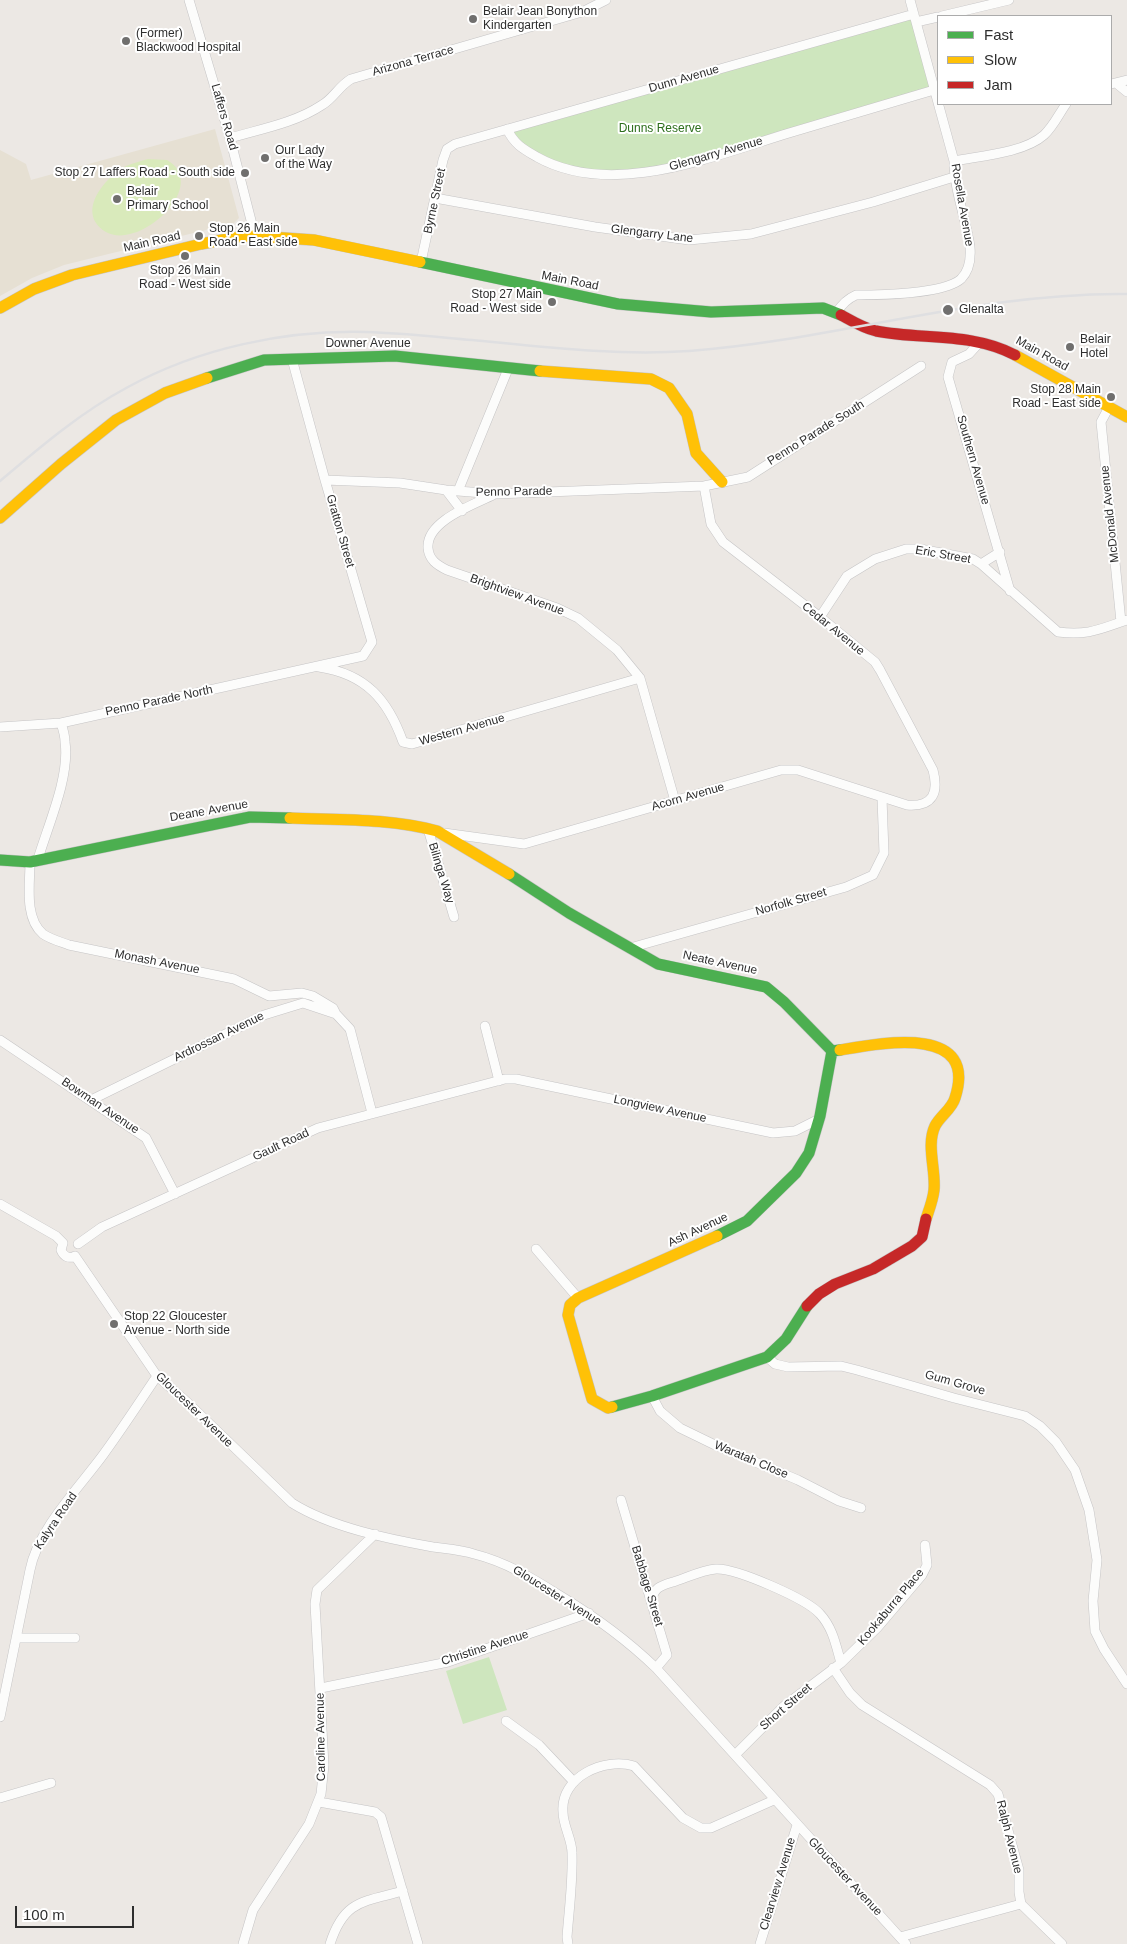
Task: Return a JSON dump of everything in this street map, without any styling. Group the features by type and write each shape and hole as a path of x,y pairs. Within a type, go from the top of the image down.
{"street":[{"name":"Laffers Road","path":"189,0 230,138 255,236"},
{"name":"Arizona Terrace","path":"230,138 302,117 325,104 340,86 351,79 572,15 606,0"},
{"name":"Rosella Avenue","path":"910,0 937,101"},
{"name":"Dunn Avenue","path":"948,15 1009,0"},
{"name":"Dunn Avenue","path":"455,144 915,18 937,17"},
{"path":"1114,84 1127,80"},
{"path":"1114,84 1127,92"},
{"name":"Glengarry Avenue","path":"507,129 512,140 521,148 549,164 572,171 598,175 666,170 934,90"},
{"name":"Rosella Avenue","path":"837,312 841,305 850,297 907,294 960,280 967,270 970,260 970,247 954,178 954,161 938,105"},
{"path":"954,161 1018,148 1032,143 1048,132 1065,105"},
{"name":"Byrne Street","path":"421,262 446,149 455,144"},
{"name":"Glengarry Lane","path":"435,198 595,227 690,240 751,234 873,202 954,178"},
{"name":"Main Road","path":"0,308 34,289 72,275 201,244 238,237 255,236 314,240 544,290 618,304 710,312 823,308 837,312 868,329 876,331 968,340 1004,349 1127,417"},
{"name":"Southern Avenue","path":"979,342 969,354 952,362 948,377 1010,591"},
{"name":"Downer Avenue","path":"0,518 61,464 116,420 165,393 211,376 264,360 292,358 395,356 508,369 651,379 669,388 687,414 696,453 722,482"},
{"name":"Gratton Street","path":"292,358 324,480 372,642 363,656 317,666"},
{"name":"Penno Parade South","path":"704,486 748,477 921,366"},
{"path":"458,491 508,369"},
{"name":"McDonald Avenue","path":"1109,407 1101,422 1124,621"},
{"name":"Penno Parade","path":"324,480 400,483 446,490 495,494 704,486"},
{"name":"Cedar Avenue","path":"704,486 711,524 724,542 875,662 932,770 936,784 934,794"},
{"path":"446,490 462,511"},
{"name":"Brightview Avenue","path":"495,494 445,520 432,530 428,541 428,555 437,565 482,583 557,608 578,618 617,650 640,678 675,801"},
{"name":"Eric Street","path":"820,617 847,576 875,559 906,549 920,548 973,559 982,564 1000,552"},
{"path":"982,564 1058,632 1074,635 1091,633 1124,621"},
{"name":"Western Avenue","path":"317,666 331,668 359,679 379,696 395,721 403,742 412,744 640,678"},
{"name":"Penno Parade North","path":"0,727 61,723 317,666"},
{"name":"Monash Avenue","path":"61,723 66,743 59,795 34,860 29,893 33,921 44,935 69,945 234,979 269,996 302,993 313,996 333,1008 336,1014"},
{"name":"Acorn Avenue","path":"430,829 524,844 781,770 798,770 907,805 918,806 928,801 934,794"},
{"name":"Norfolk Street","path":"630,948 846,887 873,875 884,853 882,798"},
{"name":"Deane Avenue","path":"0,860 34,860 250,817 383,822 430,829"},
{"name":"Neate Avenue","path":"430,829 658,964 766,987 784,1002 832,1051"},
{"name":"Bilinga Way","path":"430,829 454,917"},
{"name":"Ardrossan Avenue","path":"91,1100 264,1015 303,1003 336,1014"},
{"path":"336,1014 350,1029 372,1113"},
{"path":"485,1026 499,1081"},
{"name":"Bowman Avenue","path":"0,1040 146,1138 175,1194"},
{"path":"536,1249 578,1298 570,1305 568,1315 592,1400 608,1408 652,1396 767,1357 786,1339 804,1310 819,1294 835,1284 873,1269 912,1246 922,1237 934,1190 932,1144 935,1126 955,1100 959,1080 956,1060 944,1049 916,1044 881,1043 832,1051"},
{"name":"Ash Avenue","path":"578,1298 723,1234 747,1221 796,1173 809,1153 819,1119 832,1051"},
{"name":"Longview Avenue","path":"499,1081 516,1079 773,1133 795,1131 819,1119"},
{"name":"Gault Road","path":"78,1244 102,1226 318,1128 499,1081"},
{"path":"0,1204 56,1236 63,1243"},
{"path":"71,1240 78,1244 75,1256 65,1256 61,1250 63,1243 71,1240"},
{"name":"Gloucester Avenue","path":"75,1256 157,1376 187,1402 292,1504 319,1518 374,1534 473,1553 526,1573 588,1613 633,1646 656,1668 903,1941"},
{"name":"Gum Grove","path":"767,1357 775,1364 788,1367 841,1366 858,1370 954,1398 1025,1416 1040,1426 1056,1442 1074,1470 1090,1510 1097,1560 1094,1601 1095,1631 1104,1649 1127,1684"},
{"name":"Kalyra Road","path":"0,1717 33,1555 40,1540 104,1454 157,1376"},
{"name":"Waratah Close","path":"652,1396 660,1411 680,1428 798,1480 839,1501 861,1508"},
{"name":"Babbage Street","path":"621,1500 666,1654 656,1668"},
{"name":"Caroline Avenue","path":"243,1944 253,1910 309,1824 319,1802 324,1765 315,1604 317,1590 374,1534"},
{"name":"Kookaburra Place","path":"837,1666 877,1628 922,1575 927,1565 925,1544"},
{"name":"Ralph Avenue","path":"652,1601 652,1594 659,1587 714,1569 726,1569 798,1597 810,1604 830,1628 837,1666 850,1693 862,1705 990,1785 998,1794 1019,1870 1021,1904"},
{"name":"Christine Avenue","path":"321,1688 448,1662 588,1613"},
{"path":"16,1638 75,1638"},
{"name":"Short Street","path":"734,1755 784,1706 837,1666"},
{"path":"506,1721 539,1745 574,1782"},
{"path":"568,1944 572,1851 562,1814 563,1801 568,1789 584,1772 625,1763 634,1766 683,1818 702,1828 711,1828 774,1800"},
{"path":"0,1798 51,1783"},
{"path":"319,1802 375,1812 381,1817 418,1944"},
{"name":"Clearview Avenue","path":"760,1944 797,1825"},
{"path":"330,1944 338,1924 350,1908 360,1902 402,1891"},
{"path":"903,1941 1021,1904 1062,1944"}],"shaded area":[{"name":"Belair Primary School","path":"215,129 239,218 234,223 64,265 32,278 0,296 0,150 26,164 31,180"}],"green space":[{"name":"Dunns Reserve","path":"914,14 934,90 666,169 572,171 521,148 507,129"},
{"path":"148,159 167,160 178,171 181,185 176,199 165,213 151,224 136,232 120,235 106,232 97,224 93,215 96,196 109,179 126,166"},
{"path":"489,1657 507,1710 463,1724 446,1671"}],"railway":[{"path":"0,481 77,419 128,387 155,373 213,352 274,338 335,332 366,332 580,350 689,351 799,337 962,308 1072,295 1127,294"}],"traffic: fast":[{"path":"420,262 618,304 711,312 823,308 841,315"},
{"path":"207,378 264,360 395,356 540,371"},
{"path":"0,860 30,862 250,817 290,818"},
{"path":"509,874 569,913 658,964 766,987 784,1002 832,1051 840,1050"},
{"path":"717,1236 747,1221 796,1173 809,1153 820,1116 832,1051"},
{"path":"612,1407 652,1396 767,1357 786,1339 807,1306"}],"traffic: slow":[{"path":"0,308 34,289 72,275 238,237 255,236 314,240 420,262"},
{"path":"1015,355 1127,417"},
{"path":"540,371 651,379 669,388 687,414 696,453 722,482"},
{"path":"0,518 61,464 116,420 165,393 207,378"},
{"path":"290,818 382,822 437,831 509,874"},
{"path":"840,1050 879,1044 922,1044 940,1048 953,1058 959,1074 955,1098 951,1106 937,1122 932,1133 931,1149 934,1190 926,1219"},
{"path":"612,1407 608,1408 592,1399 568,1315 570,1305 578,1298 717,1236"}],"traffic: jam":[{"path":"841,315 876,331 964,340 999,348 1015,355"},
{"path":"807,1306 819,1294 835,1284 873,1269 912,1246 922,1237 926,1219"}],"place":[{"name":"Belair Jean Bonython Kindergarten","path":"473,19"},
{"name":"(Former) Blackwood Hospital","path":"126,41"},
{"name":"Our Lady of the Way","path":"265,158"},
{"name":"Stop 27 Laffers Road - South side","path":"245,173"},
{"name":"Belair Primary School","path":"117,199"},
{"name":"Stop 26 Main Road - East side","path":"199,236"},
{"name":"Stop 26 Main Road - West side","path":"185,256"},
{"name":"Stop 27 Main Road - West side","path":"552,302"},
{"name":"Glenalta","path":"948,310"},
{"name":"Belair Hotel","path":"1070,347"},
{"name":"Stop 28 Main Road - East side","path":"1111,397"},
{"name":"Stop 22 Gloucester Avenue - North side","path":"114,1324"}]}
